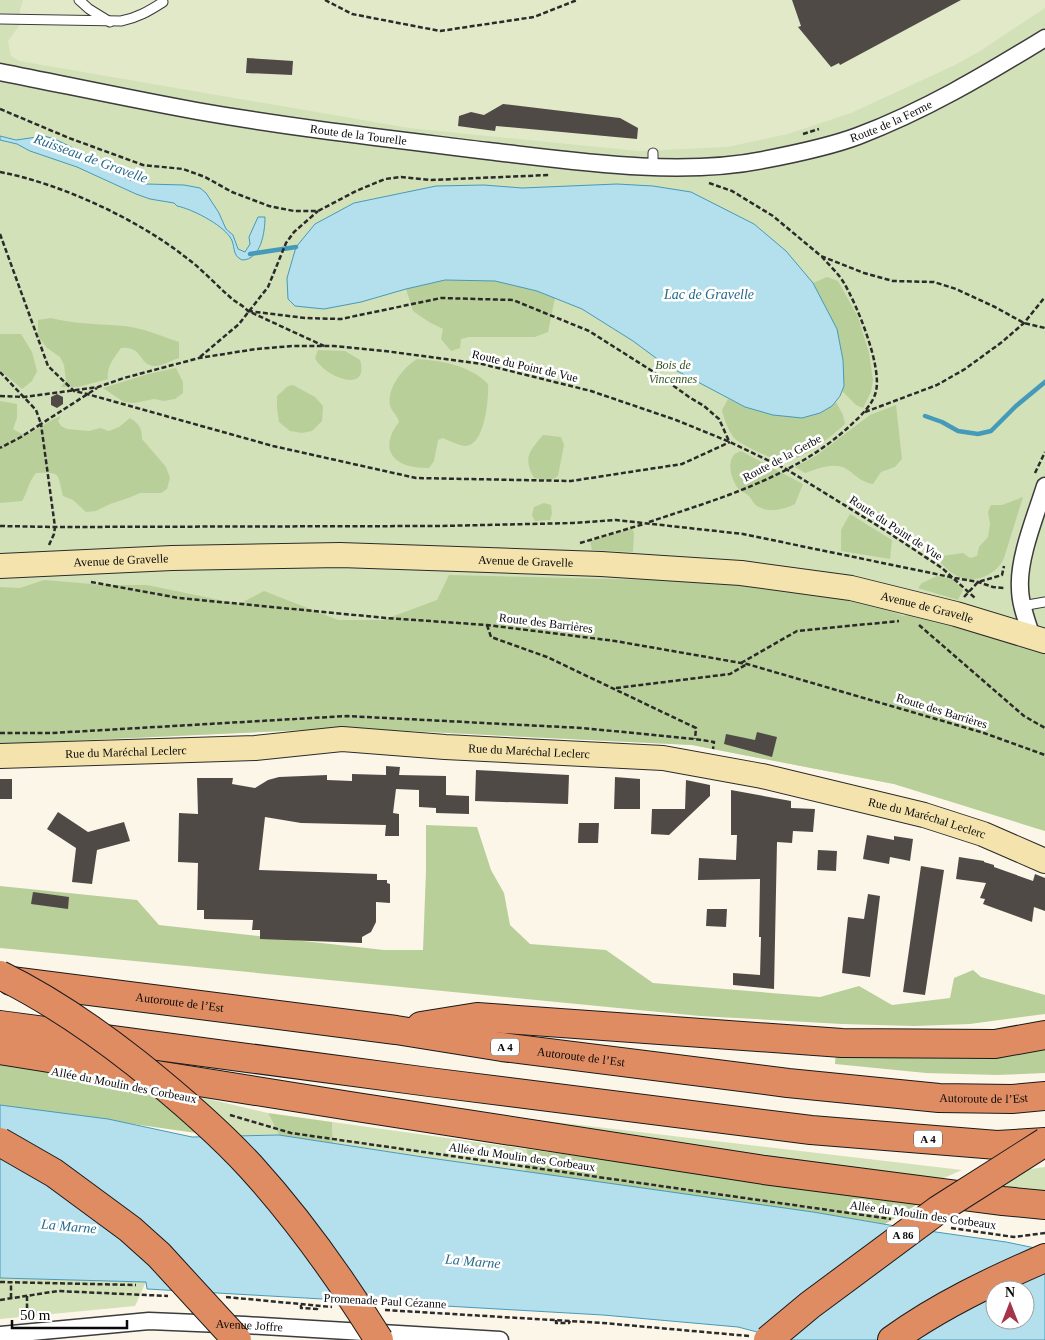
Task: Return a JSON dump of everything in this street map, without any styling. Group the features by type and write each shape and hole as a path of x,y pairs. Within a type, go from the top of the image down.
{"highway":[{"path":"0,975 19,984 96,1032 181,1099 250,1167 305,1234 360,1310 379,1340"},
{"name":"Autoroute de l’Est","path":"0,980 396,1030 512,1048 788,1083 939,1098 1012,1099 1045,1096"},
{"path":"396,1030 477,1017 842,1043 996,1044 1045,1035"},
{"name":"A 4","path":"0,1025 420,1081 810,1130 997,1145 1045,1142"},
{"path":"0,1050 340,1105 764,1170 1045,1205"},
{"path":"0,1142 54,1173 130,1229 159,1255 237,1340"},
{"name":"A 86","path":"760,1338 810,1304 938,1210 1045,1142"},
{"path":"892,1340 933,1314 984,1286 1045,1258"}],"street":[{"name":"Route de la Ferme","path":"722,166 763,160 856,137 934,102 1045,38"},
{"name":"Route de la Tourelle","path":"0,72 199,111 326,130 535,156 653,160 722,166"},
{"path":"1038,639 1022,606 1019,587 1026,547 1045,486"},
{"name":"Avenue de Gravelle","path":"0,566 172,558 340,555 602,564 767,575 851,588 956,614 1038,639"},
{"name":"Rue du Maréchal Leclerc","path":"0,756 255,748 342,739 663,758 762,776 924,815 983,834 1045,861"},
{"name":"Avenue Joffre","path":"0,1335 54,1335 149,1321 500,1340"}],"lane":[{"path":"79,0 89,9 110,22"},
{"path":"0,19 110,22 131,19 148,12 163,2"},
{"path":"1022,606 1045,602"}],"path":[{"path":"324,0 352,14 440,31 534,17 577,0"},
{"path":"0,109 69,138 143,165 182,168 205,177 232,192 269,206 294,212 318,211"},
{"path":"801,135 818,130"},
{"path":"0,172 12,174 67,193 140,225 185,256 248,311 326,346"},
{"path":"199,358 239,324 268,287 286,243 294,232 318,211 356,191 385,179 401,177 431,180 550,175"},
{"path":"701,181 732,191 773,216 821,256 864,273 893,280 934,282 956,289 995,306 1024,323 1045,328"},
{"path":"0,234 48,366 74,390 87,394 273,446 416,478 571,481 682,464 730,442 719,418 660,376 589,331 512,300 441,298 341,319 305,318 248,311"},
{"name":"Route de la Gerbe","path":"577,544 647,523 739,491 815,453 840,436 865,412 876,391 876,371 867,332 844,282 821,256"},
{"path":"865,412 937,385 965,369 1024,323 1045,297"},
{"name":"Route du Point de Vue","path":"0,396 24,398 98,387 199,358 256,349 292,346 326,346 386,351 482,364 592,390 730,442 786,469 883,529 942,568 955,578 978,602"},
{"path":"0,372 36,410 41,424 55,528 51,541 45,550"},
{"path":"0,448 21,437 98,387"},
{"path":"0,526 55,528 440,526 573,523 616,520 743,534 978,582 993,587 1008,589 1019,587"},
{"name":"Route des Barrières","path":"85,582 130,588 179,598 386,618 487,625 615,640 747,664 984,732 1045,755"},
{"path":"956,614 959,604 978,582"},
{"path":"913,620 1024,716 1045,728"},
{"path":"741,663 797,630 904,621"},
{"path":"487,625 491,638 547,657 696,728 696,739"},
{"path":"614,688 730,674 747,664"},
{"name":"Allée du Moulin des Corbeaux","path":"222,1113 291,1133 897,1220"},
{"name":"Allée du Moulin des Corbeaux","path":"946,1227 1014,1237 1045,1233"},
{"path":"0,1282 136,1285"},
{"path":"11,1282 11,1298"},
{"path":"0,1300 58,1291 170,1296"},
{"path":"27,1296 27,1313"},
{"name":"Promenade Paul Cézanne","path":"226,1297 336,1308"},
{"path":"301,1305 301,1308 310,1310 317,1309 317,1306"},
{"name":"Promenade Paul Cézanne","path":"384,1310 570,1321 760,1338"}],"green space":[{"name":"Bois de Vincennes","path":"0,0 1045,0 1045,831 894,784 692,745 349,728 0,744"},
{"path":"23,0 1045,0 1045,8 980,51 955,65 851,113 788,134 727,147 638,151 409,128 19,61 11,56 8,41 19,26 20,9"},
{"path":"827,277 838,281 858,317 869,353 873,380 871,392 863,408 856,405 842,391 844,386 837,329 813,283"},
{"path":"445,280 495,281 537,291 555,298 548,332 535,337 469,337 461,339 460,348 451,351 441,339 443,329 413,311 406,289"},
{"path":"51,318 78,323 124,326 152,332 179,342 179,358 155,366 146,363 134,350 121,348 109,367 108,379 78,387 61,387 66,380 64,365 60,357 47,348 38,336 38,320"},
{"path":"0,334 21,334 32,352 37,371 32,381 22,389 0,370"},
{"path":"318,350 345,351 360,360 361,371 358,377 353,380 345,379 327,371 315,358"},
{"path":"417,359 436,361 464,368 473,372 488,384 488,400 484,420 477,438 472,444 465,446 443,438 438,440 434,461 429,468 418,468 399,462 393,457 389,442 399,422 390,405 391,391 402,372"},
{"path":"176,368 183,382 183,393 175,399 164,401 154,399 134,403 124,402 103,388 148,374"},
{"path":"293,385 315,397 323,406 322,421 312,431 302,433 290,431 279,422 277,396 288,386"},
{"path":"728,399 745,407 832,406 836,402 843,415 845,424 802,456 782,461 759,453 734,438 726,424 722,410"},
{"path":"0,401 17,404 17,418 13,429 25,436 61,416 58,421 61,426 67,429 89,431 100,428 109,431 119,427 130,418 139,427 142,439 166,467 170,478 167,489 161,493 140,493 96,511 86,512 73,500 63,496 57,475 36,473 22,501 0,503"},
{"path":"896,405 902,459 895,467 881,472 873,484 861,480 840,466 825,467 805,473 795,467 817,455 870,415"},
{"path":"543,435 561,437 564,445 558,476 549,481 534,478 528,460 534,446"},
{"path":"741,451 803,484 795,504 781,509 761,508 738,488 732,478 730,467 733,457"},
{"path":"1023,497 1004,558 1001,564 990,574 976,579 962,578 955,575 935,557 963,553 970,558 977,556 979,547 988,537 990,524 988,512 991,505 1002,505"},
{"path":"544,503 551,505 552,513 550,520 535,521 532,515 534,507"},
{"path":"850,514 892,540 890,559 841,551 841,530"},
{"path":"632,528 634,533 633,552 592,550 590,541"},
{"path":"449,575 693,581 803,587 877,606 904,616 921,610 1045,650 1045,831 894,784 692,745 349,728 0,744 0,587 20,588 44,580 104,585 147,585 239,604 264,591 338,620 383,620 437,600"},
{"path":"937,576 953,579 963,590 958,600 918,588 922,583"},
{"path":"426,825 477,827 491,870 504,893 510,925 530,944 606,950 653,983 820,997 859,986 892,1005 950,998 954,978 973,970 981,977 1045,995 1045,1014 970,1024 915,1026 700,1016 0,948 0,886 137,900 159,925 384,950 423,950"},
{"path":"1045,1043 1045,1073 997,1075 926,1073 835,1064 836,1051"},
{"path":"0,1057 137,1078 203,1134 0,1105"},
{"path":"200,1097 268,1113 279,1135 239,1136"},
{"path":"418,1106 962,1170 937,1181"},
{"path":"268,1113 332,1122 333,1143 279,1135"},
{"path":"332,1122 527,1149 525,1172 333,1143"},
{"path":"527,1149 921,1202 885,1224 813,1212 525,1172"},
{"path":"1045,1167 1045,1194 989,1189 1017,1171"},
{"path":"0,1278 146,1282 135,1306 0,1319"}],"water":[{"path":"0,136 16,140 44,136 55,139 81,152 96,163 130,180 146,184 184,185 200,188 206,193 219,213 226,229 233,235 238,249 245,252 250,244 249,237 258,217 265,217 261,244 254,255 242,260 236,255 232,240 226,232 198,214 174,203 150,199 136,194 77,167 30,151 17,144 0,140"},
{"name":"Lac de Gravelle","path":"617,184 653,186 691,192 754,224 786,251 813,283 837,329 843,360 844,386 840,396 832,406 820,413 802,418 773,415 745,407 664,364 633,341 582,309 537,291 495,281 445,280 361,302 324,309 295,306 288,299 287,278 296,247 315,224 354,203 436,186 484,185 522,188"},
{"name":"La Marne","path":"0,1105 108,1119 192,1137 279,1135 813,1212 1006,1242 1045,1250 1045,1340 788,1340 738,1327 603,1315 147,1289 146,1282 0,1278"}],"building":[{"path":"792,0 961,0 840,65 839,63 831,67 798,27 801,26"},
{"path":"247,58 293,61 292,75 246,73"},
{"path":"503,104 620,118 638,128 637,139 496,126 495,131 458,126 459,116 471,112 484,115"},
{"path":"57,394 63,397 63,404 57,408 51,405 51,397"},
{"path":"757,732 777,737 772,757 724,744 726,734 755,740"},
{"path":"386,766 400,767 399,775 446,776 446,795 469,796 469,814 436,813 436,808 419,807 419,790 396,789 393,813 399,814 399,836 385,836 386,825 301,823 265,817 259,870 377,874 377,880 387,880 387,883 390,884 390,903 376,902 376,922 371,932 362,937 362,943 260,939 260,930 252,930 253,920 204,919 204,910 197,910 198,863 178,862 179,813 198,814 197,778 233,778 232,784 255,788 268,780 279,777 327,775 327,780 352,781 352,774 386,775"},
{"path":"476,770 569,775 568,804 475,801"},
{"path":"615,777 640,779 640,809 614,809"},
{"path":"0,779 12,779 12,799 0,799"},
{"path":"686,780 710,785 710,796 669,835 651,834 652,809 685,809"},
{"path":"731,790 791,801 791,808 815,809 813,832 793,831 792,843 777,842 774,989 733,985 733,973 760,975 760,879 698,880 699,858 736,860 737,835 731,835"},
{"path":"58,812 88,832 124,822 130,841 97,850 92,884 72,882 76,848 47,829"},
{"path":"579,823 599,823 598,843 578,843"},
{"path":"867,835 894,840 894,836 913,839 910,861 890,857 889,864 863,859"},
{"path":"818,850 837,851 836,871 817,870"},
{"path":"959,857 984,861 994,865 994,867 1033,881 1035,874 1045,878 1045,911 1034,907 1032,922 983,904 985,899 980,898 986,883 956,879"},
{"path":"921,866 944,870 925,995 903,992"},
{"path":"33,892 69,897 68,909 31,904"},
{"path":"868,894 880,896 870,977 842,973 848,917 864,919"},
{"path":"707,909 727,909 726,927 706,926"}],"waterway":[{"name":"Ruisseau de Gravelle","path":"250,254 296,247"},
{"path":"925,416 942,422 958,431 978,434 991,431 1016,406 1045,382"}]}
